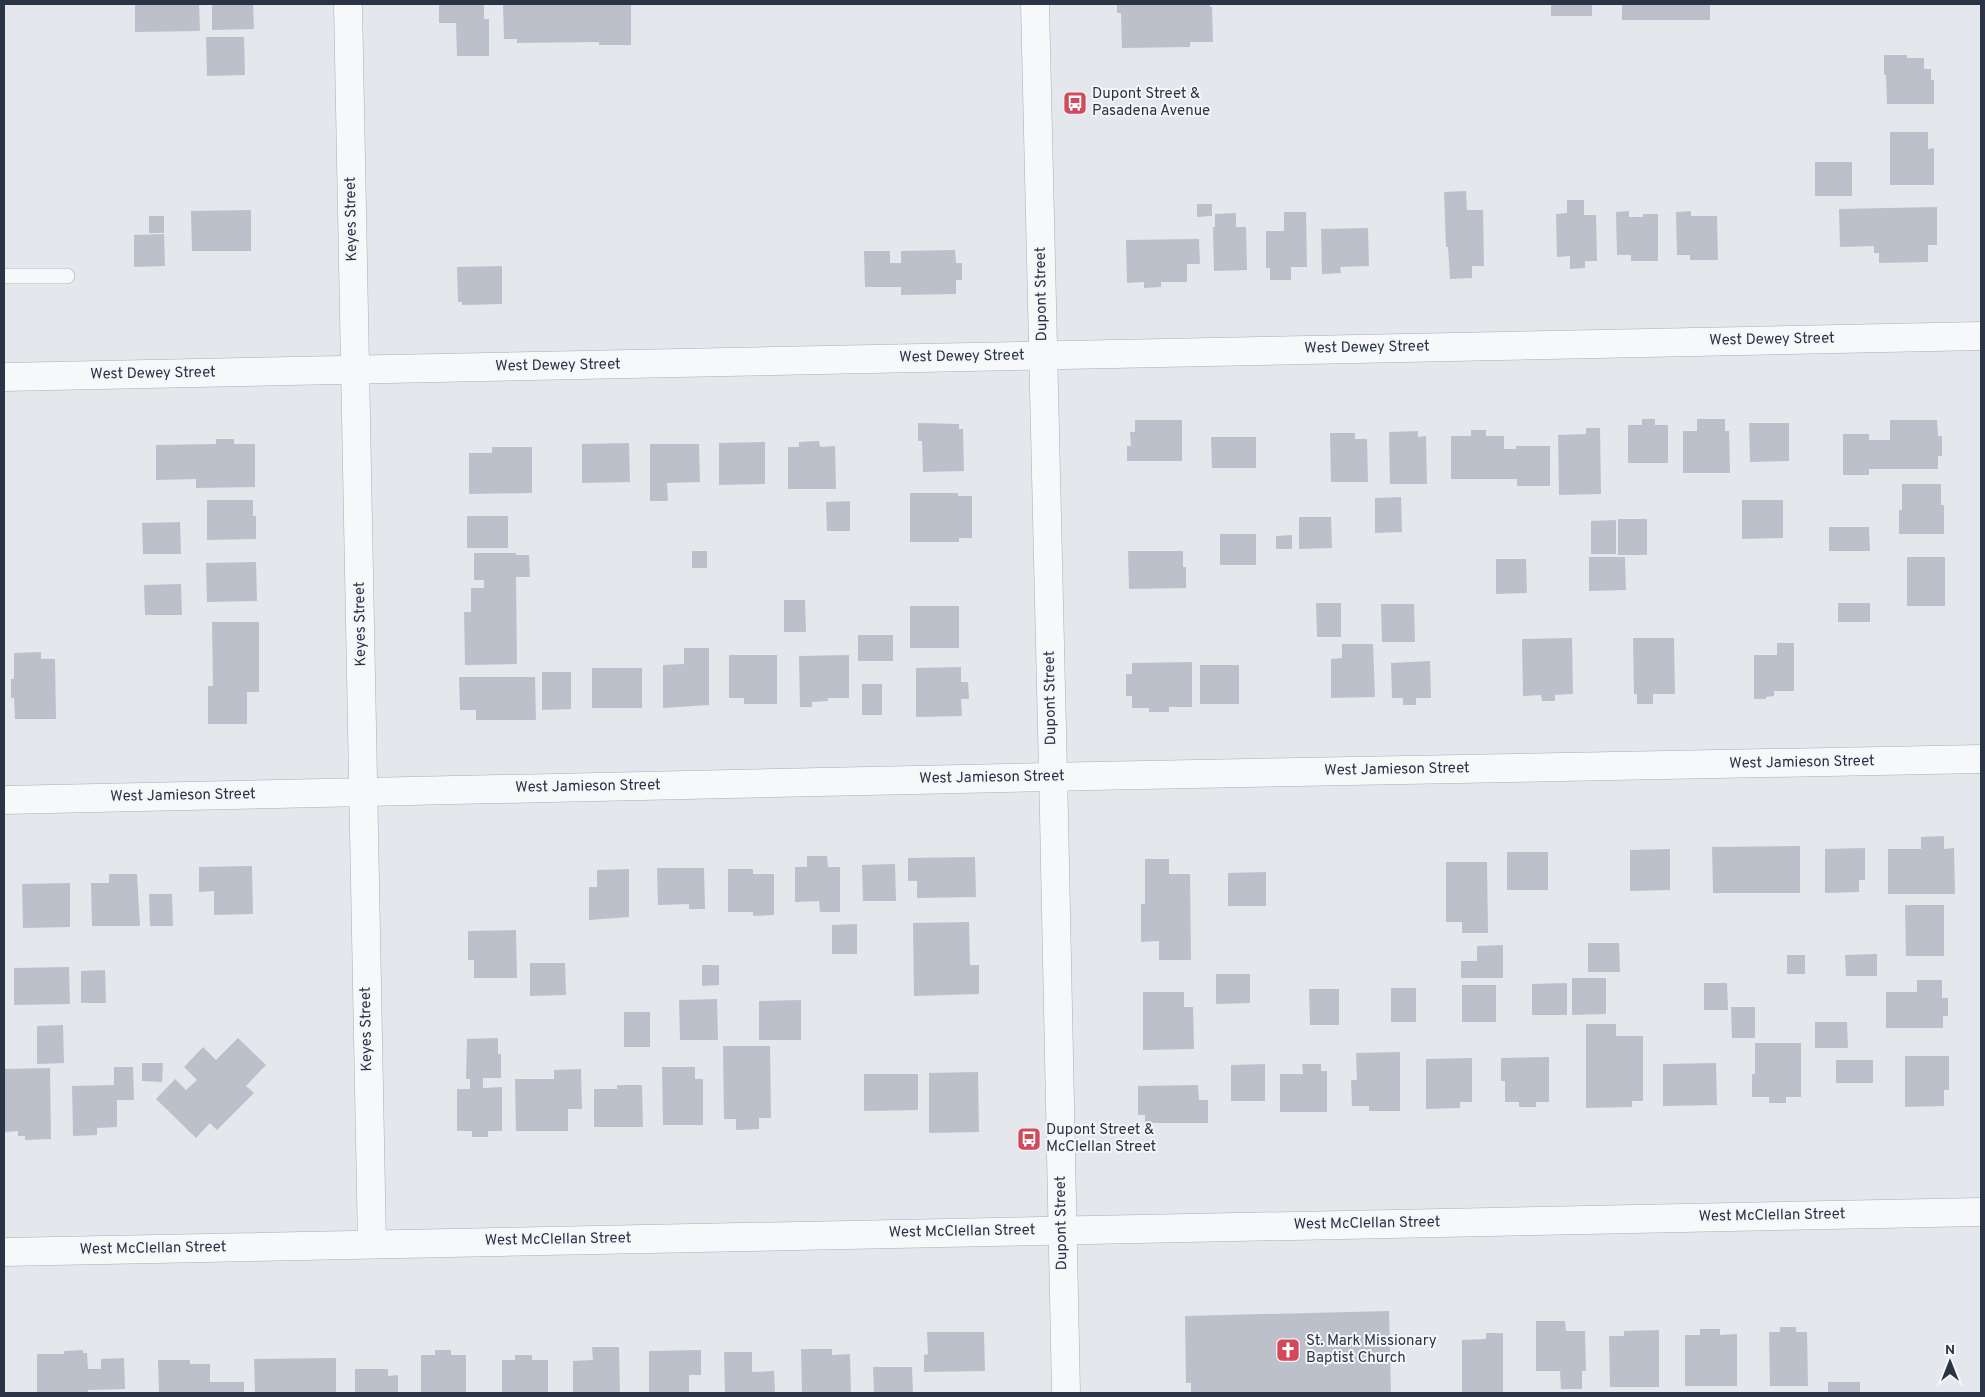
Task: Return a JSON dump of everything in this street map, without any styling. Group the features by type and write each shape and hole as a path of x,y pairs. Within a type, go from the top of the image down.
{"street":[{"name":"Keyes Street","path":"348,4 372,1244"},
{"name":"Dupont Street","path":"1035,4 1066,1393"},
{"name":"West Dewey Street","path":"4,377 1981,336"},
{"name":"West Jamieson Street","path":"4,800 1981,759"},
{"name":"West McClellan Street","path":"4,1252 1981,1212"}],"lane":[{"path":"4,276 67,276"}],"building":[{"path":"135,4 199,4 200,31 135,32"},
{"path":"212,4 253,4 254,29 212,30"},
{"path":"439,4 484,4 484,19 489,19 489,56 457,56 456,23 439,23"},
{"path":"503,4 631,4 631,45 599,45 599,42 517,43 517,39 504,39"},
{"path":"1117,4 1210,4 1210,7 1212,7 1213,42 1190,42 1190,47 1122,48 1121,13 1117,13"},
{"path":"1551,4 1592,4 1592,16 1551,16"},
{"path":"1622,4 1710,4 1710,20 1622,20"},
{"path":"206,37 244,37 245,75 207,76"},
{"path":"1884,55 1907,55 1907,58 1924,58 1924,69 1931,69 1931,80 1934,80 1934,104 1887,104"},
{"path":"1890,132 1928,132 1928,149 1934,148 1934,185 1890,185"},
{"path":"1815,162 1852,162 1852,196 1815,196"},
{"path":"1466,191 1467,210 1483,210 1484,266 1472,266 1472,278 1450,279 1448,247 1446,247 1444,192"},
{"path":"1567,200 1584,200 1584,215 1596,215 1597,261 1585,261 1585,268 1570,269 1570,256 1557,257 1556,214 1567,213"},
{"path":"1197,204 1212,204 1212,216 1197,217"},
{"path":"1937,207 1937,245 1928,245 1928,262 1879,263 1879,253 1874,253 1874,246 1840,247 1839,209"},
{"path":"251,210 251,251 192,251 191,211"},
{"path":"1629,211 1629,217 1643,217 1643,214 1658,214 1658,261 1631,261 1631,255 1617,255 1616,212"},
{"path":"1691,211 1691,216 1717,216 1718,260 1690,260 1690,255 1677,255 1676,212"},
{"path":"1284,212 1306,212 1307,267 1291,267 1291,280 1270,280 1270,268 1266,268 1266,231 1284,231"},
{"path":"1236,213 1236,227 1246,227 1247,270 1214,271 1213,227 1215,227 1215,214"},
{"path":"149,216 164,216 164,233 149,233"},
{"path":"1368,228 1369,266 1340,267 1341,273 1322,274 1321,229"},
{"path":"164,234 165,266 134,267 134,235"},
{"path":"1199,239 1200,264 1187,264 1187,282 1161,282 1161,287 1144,288 1144,282 1127,283 1126,240"},
{"path":"955,250 956,263 962,263 962,280 956,280 956,294 901,295 901,287 865,287 864,251 890,251 890,263 901,263 901,251"},
{"path":"502,266 502,304 462,305 462,302 458,302 457,267"},
{"path":"1642,419 1655,419 1655,425 1668,425 1668,463 1628,463 1628,425 1642,425"},
{"path":"1697,419 1725,419 1725,431 1729,431 1730,473 1683,473 1683,431 1697,431"},
{"path":"1135,420 1182,420 1182,461 1127,461 1127,446 1131,446 1130,432 1135,432"},
{"path":"1890,420 1937,420 1938,436 1942,436 1942,456 1938,456 1938,469 1869,469 1869,475 1843,475 1843,434 1869,434 1869,440 1890,440"},
{"path":"918,423 959,424 959,429 963,429 964,471 923,472 922,441 918,441"},
{"path":"1749,423 1789,423 1789,461 1750,462"},
{"path":"1586,428 1600,428 1601,494 1559,495 1558,435 1586,434"},
{"path":"1471,430 1486,430 1486,436 1504,436 1504,449 1516,449 1516,446 1550,446 1550,486 1517,486 1517,479 1451,479 1451,436 1471,436"},
{"path":"1418,431 1418,437 1426,436 1427,484 1390,484 1389,432"},
{"path":"1330,433 1355,433 1355,439 1367,439 1368,482 1331,482"},
{"path":"1211,437 1256,437 1256,468 1212,468"},
{"path":"216,439 234,439 234,444 255,444 255,487 196,488 196,479 156,480 156,445 216,444"},
{"path":"819,441 820,447 835,446 836,489 788,489 788,447 799,447 799,442"},
{"path":"765,442 765,484 719,485 719,443"},
{"path":"629,443 630,482 582,483 582,444"},
{"path":"650,444 699,444 700,482 667,483 668,501 650,501"},
{"path":"492,447 532,447 532,493 469,494 469,453 492,453"},
{"path":"1902,484 1941,484 1941,505 1944,505 1944,534 1899,534 1899,510 1902,510"},
{"path":"910,493 958,493 958,496 972,496 972,538 959,538 959,542 910,542"},
{"path":"1401,497 1402,532 1375,533 1375,498"},
{"path":"207,500 253,500 253,516 256,516 256,539 207,540"},
{"path":"1742,500 1783,500 1783,538 1742,539"},
{"path":"850,501 850,531 827,531 826,502"},
{"path":"467,516 508,516 508,548 467,548"},
{"path":"1299,517 1331,517 1332,548 1299,549"},
{"path":"1618,519 1647,519 1647,555 1618,555"},
{"path":"1616,520 1616,554 1591,554 1591,521"},
{"path":"180,522 181,554 143,554 142,523"},
{"path":"1829,527 1869,527 1870,551 1829,551"},
{"path":"1220,534 1256,534 1256,565 1220,565"},
{"path":"1292,535 1292,549 1276,549 1276,536"},
{"path":"692,551 707,551 707,568 692,568"},
{"path":"1128,551 1183,551 1183,567 1186,567 1186,588 1129,589"},
{"path":"474,553 516,553 516,555 529,555 530,577 516,577 517,664 465,665 464,612 471,612 471,588 484,588 484,580 474,580"},
{"path":"1589,557 1625,557 1626,590 1589,591"},
{"path":"1907,557 1945,557 1945,606 1907,606"},
{"path":"1496,559 1526,559 1527,593 1496,594"},
{"path":"256,562 257,601 207,602 206,563"},
{"path":"181,584 182,615 145,615 144,585"},
{"path":"784,600 805,600 806,632 784,632"},
{"path":"1316,603 1341,603 1341,637 1317,637"},
{"path":"1838,603 1870,603 1870,622 1838,622"},
{"path":"1381,604 1414,604 1415,642 1382,642"},
{"path":"910,606 959,606 959,648 910,648"},
{"path":"212,622 259,622 259,692 247,692 247,724 208,724 208,686 213,686"},
{"path":"858,635 893,635 893,661 858,661"},
{"path":"1572,638 1573,694 1555,695 1555,701 1542,701 1541,695 1523,696 1522,639"},
{"path":"1633,638 1674,638 1675,694 1653,694 1653,704 1637,704 1637,694 1634,694"},
{"path":"1777,643 1794,643 1794,691 1774,691 1774,696 1766,697 1766,699 1754,699 1754,655 1777,655"},
{"path":"1342,644 1373,644 1375,697 1331,698 1331,659 1342,658"},
{"path":"684,648 709,648 709,705 663,708 663,665 684,664"},
{"path":"41,652 41,659 55,659 56,719 15,719 14,698 11,698 11,679 14,679 14,653"},
{"path":"729,655 777,655 777,704 744,704 744,698 729,698"},
{"path":"849,655 849,698 828,698 828,701 812,702 812,707 800,707 799,656"},
{"path":"1430,661 1431,698 1416,698 1416,705 1403,705 1403,698 1392,698 1391,663"},
{"path":"1192,662 1192,707 1169,707 1169,712 1149,712 1149,708 1132,708 1132,696 1126,696 1126,674 1132,674 1132,663"},
{"path":"1200,665 1239,665 1239,704 1200,704"},
{"path":"961,667 961,682 968,682 969,699 961,699 962,716 916,717 916,668"},
{"path":"592,668 642,668 642,708 592,708"},
{"path":"542,672 571,672 571,709 542,710"},
{"path":"459,677 535,677 536,720 476,720 476,710 460,710"},
{"path":"862,684 882,684 882,715 862,715"},
{"path":"1944,836 1944,849 1954,848 1955,894 1888,894 1888,849 1921,849 1921,837"},
{"path":"1800,846 1800,893 1713,893 1712,847"},
{"path":"1865,848 1865,880 1859,880 1859,892 1825,893 1825,849"},
{"path":"1670,849 1670,890 1630,891 1630,850"},
{"path":"1507,852 1548,852 1548,890 1507,890"},
{"path":"807,856 827,856 828,867 840,867 840,912 820,912 819,901 795,902 795,867 807,867"},
{"path":"975,857 976,897 917,898 917,881 908,881 908,858"},
{"path":"1145,859 1169,859 1169,874 1190,874 1191,960 1159,960 1159,941 1141,942 1141,904 1145,904"},
{"path":"1446,862 1487,862 1488,933 1462,933 1462,922 1446,922"},
{"path":"895,864 896,901 863,901 862,865"},
{"path":"252,866 253,914 214,915 214,891 199,892 199,867"},
{"path":"657,868 704,868 705,909 689,909 689,904 658,905"},
{"path":"629,869 629,917 589,920 589,887 597,887 597,870"},
{"path":"728,869 753,869 753,874 774,874 774,915 753,916 753,912 728,912"},
{"path":"1266,872 1266,906 1228,906 1228,873"},
{"path":"109,874 137,874 140,926 92,926 91,883 109,883"},
{"path":"70,883 70,927 23,928 22,884"},
{"path":"149,894 172,894 173,926 150,926"},
{"path":"1905,905 1944,905 1944,956 1906,956"},
{"path":"969,922 970,965 979,965 979,994 914,996 913,923"},
{"path":"857,924 857,954 832,954 832,925"},
{"path":"516,930 517,978 474,978 474,960 468,960 468,931"},
{"path":"1588,943 1619,943 1620,972 1588,972"},
{"path":"1503,945 1503,978 1461,978 1461,961 1477,961 1477,946"},
{"path":"1877,954 1877,976 1846,976 1845,955"},
{"path":"1787,955 1805,955 1805,974 1787,974"},
{"path":"530,963 565,963 566,995 530,996"},
{"path":"702,965 719,965 719,985 702,986"},
{"path":"69,967 70,1004 14,1005 14,968"},
{"path":"105,970 106,1003 81,1003 81,971"},
{"path":"1216,974 1250,974 1250,1003 1216,1004"},
{"path":"1572,978 1606,978 1606,1014 1572,1015"},
{"path":"1917,980 1942,980 1942,998 1948,998 1948,1016 1943,1016 1943,1028 1886,1028 1886,992 1917,992"},
{"path":"1567,983 1567,1015 1532,1015 1532,984"},
{"path":"1704,983 1727,983 1728,1010 1704,1010"},
{"path":"1462,985 1496,985 1496,1022 1462,1022"},
{"path":"1391,988 1416,988 1416,1022 1391,1022"},
{"path":"1309,989 1339,989 1339,1025 1310,1025"},
{"path":"1143,992 1184,992 1184,1007 1193,1007 1194,1049 1143,1050"},
{"path":"717,999 718,1040 680,1040 679,1000"},
{"path":"801,1000 801,1040 759,1040 759,1001"},
{"path":"1731,1007 1755,1007 1755,1038 1732,1038"},
{"path":"624,1012 650,1012 650,1047 624,1047"},
{"path":"1815,1022 1847,1022 1848,1048 1815,1048"},
{"path":"1586,1024 1616,1024 1616,1036 1643,1036 1643,1101 1632,1101 1632,1107 1586,1108"},
{"path":"63,1025 64,1063 37,1064 37,1026"},
{"path":"238,1038 266,1065 246,1086 254,1093 217,1130 210,1123 196,1138 156,1099 175,1079 186,1090 197,1080 184,1067 203,1047 216,1060"},
{"path":"498,1038 498,1054 501,1054 501,1078 483,1078 483,1088 502,1087 502,1131 488,1131 488,1137 472,1137 472,1131 457,1131 457,1089 470,1089 470,1079 466,1079 467,1039"},
{"path":"1755,1043 1801,1043 1801,1097 1786,1097 1786,1103 1769,1103 1769,1097 1752,1097 1752,1074 1755,1074"},
{"path":"723,1046 770,1046 771,1118 759,1118 759,1129 736,1130 736,1119 724,1119"},
{"path":"1400,1052 1400,1111 1369,1111 1369,1106 1352,1106 1351,1080 1357,1080 1356,1053"},
{"path":"1905,1056 1949,1056 1949,1090 1944,1090 1944,1106 1905,1107"},
{"path":"1549,1057 1549,1102 1536,1102 1536,1107 1519,1107 1519,1102 1505,1102 1505,1081 1501,1081 1501,1058"},
{"path":"1472,1058 1472,1102 1460,1102 1460,1108 1426,1109 1426,1059"},
{"path":"1836,1060 1873,1060 1873,1083 1836,1083"},
{"path":"142,1063 163,1063 162,1082 142,1081"},
{"path":"1716,1063 1717,1105 1663,1106 1663,1064"},
{"path":"1265,1064 1265,1101 1231,1101 1231,1065"},
{"path":"1302,1064 1321,1064 1321,1071 1327,1071 1327,1112 1280,1112 1280,1074 1303,1074"},
{"path":"114,1067 133,1067 134,1100 117,1100 117,1127 97,1128 97,1135 73,1136 72,1086 114,1085"},
{"path":"662,1067 695,1067 695,1079 703,1079 703,1125 663,1125"},
{"path":"50,1068 51,1139 25,1140 25,1136 18,1136 18,1131 4,1132 4,1069"},
{"path":"581,1069 582,1109 568,1109 568,1131 516,1131 515,1079 554,1079 554,1070"},
{"path":"978,1072 979,1132 929,1133 929,1073"},
{"path":"864,1074 918,1074 918,1110 864,1111"},
{"path":"617,1085 642,1085 643,1127 594,1127 594,1089 617,1089"},
{"path":"1198,1085 1199,1100 1208,1100 1208,1123 1145,1123 1145,1115 1138,1115 1138,1086"},
{"name":"St. Mark Missionary Baptist Church","path":"1389,1311 1391,1393 1191,1393 1191,1383 1186,1383 1185,1316"},
{"path":"1536,1321 1565,1321 1566,1331 1585,1331 1586,1371 1582,1371 1582,1389 1561,1389 1560,1371 1536,1371"},
{"path":"1780,1327 1796,1327 1796,1332 1807,1332 1808,1386 1770,1386 1769,1332 1780,1332"},
{"path":"1700,1329 1720,1329 1720,1335 1737,1334 1737,1386 1685,1386 1685,1335 1700,1335"},
{"path":"1659,1330 1659,1387 1610,1387 1609,1336 1624,1336 1624,1331"},
{"path":"927,1332 984,1332 985,1371 924,1372 924,1355 928,1354"},
{"path":"1486,1333 1503,1333 1503,1393 1462,1393 1462,1340 1486,1339"},
{"path":"592,1347 619,1347 620,1393 573,1393 573,1361 593,1360"},
{"path":"801,1349 832,1349 832,1355 850,1354 851,1393 802,1393"},
{"path":"83,1350 83,1353 87,1353 88,1369 101,1369 101,1359 124,1358 125,1389 88,1390 88,1393 37,1393 37,1354 64,1354 64,1351"},
{"path":"435,1350 451,1350 451,1355 466,1355 466,1393 421,1393 421,1355 435,1355"},
{"path":"701,1350 701,1375 689,1375 689,1393 649,1393 649,1351"},
{"path":"724,1352 752,1352 752,1372 774,1371 775,1393 725,1393"},
{"path":"515,1355 532,1355 532,1360 548,1360 548,1393 502,1393 502,1360 515,1360"},
{"path":"336,1358 336,1393 255,1393 254,1359"},
{"path":"158,1360 190,1360 190,1364 210,1364 210,1382 244,1382 244,1393 159,1393"},
{"path":"873,1367 912,1367 913,1393 874,1393"},
{"path":"355,1369 388,1369 388,1376 398,1375 398,1393 355,1393"},
{"path":"1828,1382 1860,1382 1860,1393 1828,1393"}],"place":[{"name":"Dupont Street & Pasadena Avenue","path":"1075,103"},
{"name":"Dupont Street & McClellan Street","path":"1029,1139"},
{"name":"St. Mark Missionary Baptist Church","path":"1288,1350"}]}
